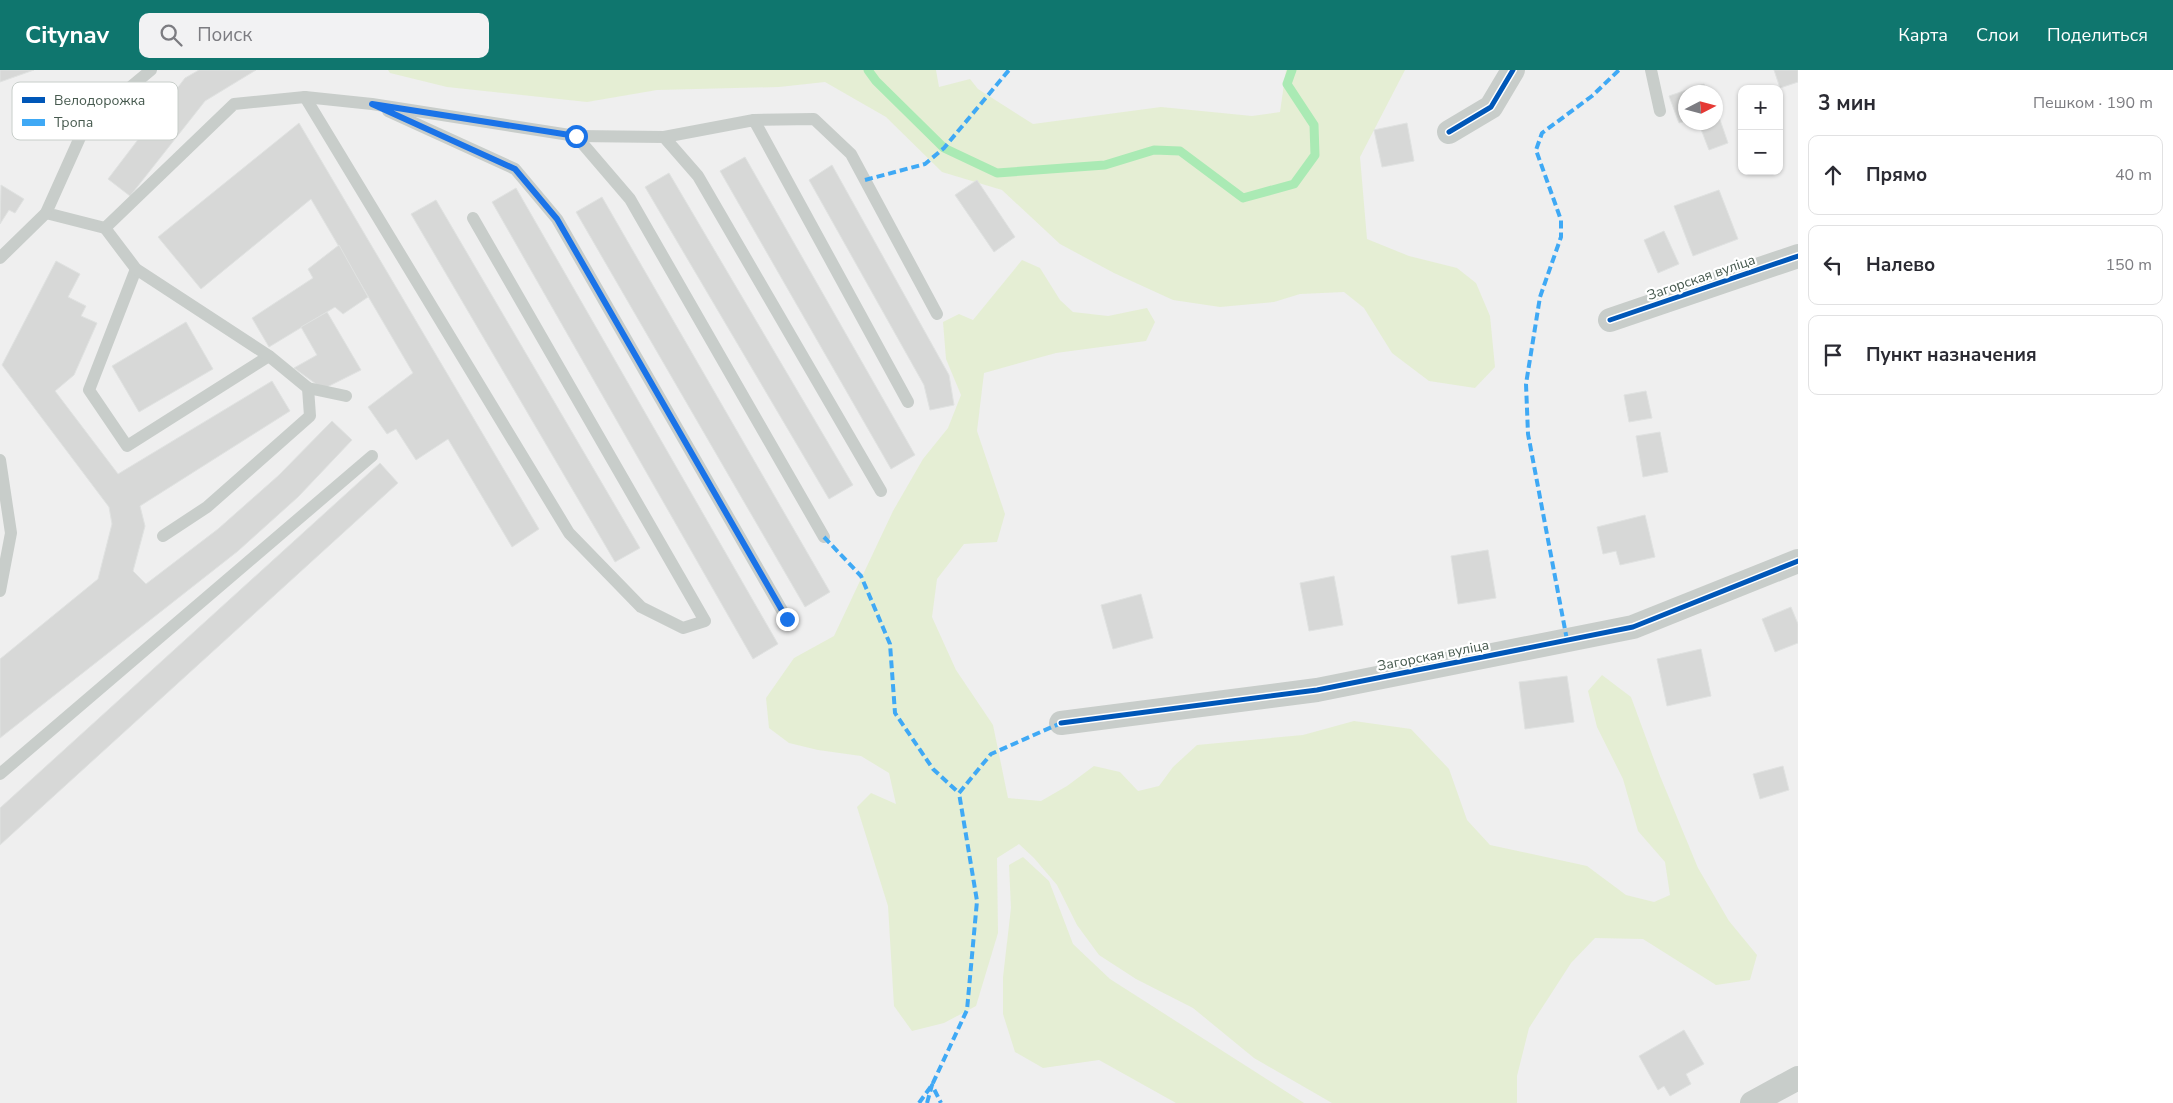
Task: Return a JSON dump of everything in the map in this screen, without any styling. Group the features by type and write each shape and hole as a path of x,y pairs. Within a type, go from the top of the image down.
{"street":[{"path":"1449,132 1491,107 1513,70"},
{"name":"Загорская вуліца","path":"1610,320 1798,256"},
{"name":"Загорская вуліца","path":"1061,723 1317,690 1633,627 1798,561"},
{"path":"1752,1103 1798,1078"}],"lane":[{"path":"137,82 151,70"},
{"path":"1651,70 1660,111"},
{"path":"105,228 234,104 305,97 372,104 576,136 664,137 754,120 814,119 851,154 937,314"},
{"path":"305,97 569,533 641,607 683,628 705,621 473,218"},
{"path":"372,104 515,169 557,219 787,619"},
{"path":"754,120 908,402"},
{"path":"576,136 630,199 824,537"},
{"path":"664,137 698,176 880,491"},
{"path":"0,258 46,213 79,140"},
{"path":"46,213 105,228 136,269 269,356 308,388 346,396"},
{"path":"136,269 88,390 127,446 269,356"},
{"path":"163,536 207,507 310,416 308,388"},
{"path":"0,774 372,456"},
{"path":"0,460 10,533 0,591"}],"green space":[{"path":"388,70 936,70 939,87 970,79 978,89 1033,124 1161,107 1252,116 1280,112 1286,70 1405,70 1360,157 1367,239 1409,256 1457,268 1476,283 1490,316 1495,367 1475,388 1429,381 1392,353 1364,308 1344,292 1300,294 1274,302 1220,307 1173,300 1114,273 1060,244 1002,190 942,172 886,117 825,82 779,87 657,90 587,102 447,87 390,73"},
{"path":"1022,260 1040,268 1060,300 1073,312 1108,316 1147,308 1155,322 1146,341 1056,353 984,373 977,431 1005,514 997,542 964,544 937,579 932,617 956,670 993,725 1008,798 1041,801 1067,786 1094,766 1120,772 1138,791 1159,786 1173,767 1197,745 1303,735 1354,721 1411,729 1449,769 1467,820 1490,845 1587,866 1626,895 1654,902 1670,895 1665,862 1638,831 1623,779 1597,727 1588,691 1602,675 1631,697 1660,776 1698,868 1729,921 1757,955 1750,980 1716,985 1643,939 1595,938 1571,963 1529,1028 1517,1076 1517,1103 1332,1103 1254,1058 1193,1008 1136,979 1099,955 1077,925 1057,885 1019,844 997,858 998,933 976,1006 944,1023 912,1031 894,1006 888,906 857,807 871,793 896,804 889,773 861,756 818,750 789,743 769,728 766,698 794,658 834,636 893,511 923,459 948,428 961,395 946,359 943,322 959,314 973,320"},
{"path":"1023,857 1049,881 1073,944 1110,979 1304,1103 1176,1103 1099,1060 1043,1068 1015,1052 1003,1014 1003,977 1011,908 1009,865"}],"building":[{"path":"0,70 34,70 0,82"},
{"path":"199,70 256,70 205,101 178,135 178,87 185,78"},
{"path":"1774,70 1798,70 1798,82 1783,87 1783,85 1779,85"},
{"path":"1678,93 1678,120 1669,96"},
{"path":"299,123 539,529 512,547 448,439 416,460 396,429 387,434 368,407 413,373 311,199 201,289 158,237"},
{"path":"1407,123 1414,161 1382,167 1374,130"},
{"path":"1723,129 1728,143 1709,150 1701,130"},
{"path":"138,140 174,140 130,196 108,179"},
{"path":"745,157 915,455 891,469 720,171"},
{"path":"832,165 949,375 954,405 930,410 924,385 809,180"},
{"path":"669,173 853,485 829,499 645,187"},
{"path":"977,180 1015,237 994,252 955,195"},
{"path":"1,185 24,199 15,213 9,210 0,224"},
{"path":"516,188 778,644 753,659 492,202"},
{"path":"1719,190 1738,239 1693,256 1674,206"},
{"path":"602,197 830,592 805,607 576,212"},
{"path":"436,200 640,548 615,562 411,214"},
{"path":"1664,231 1679,264 1658,273 1644,240"},
{"path":"339,245 368,297 343,314 335,307 269,347 252,318 313,278 308,269"},
{"path":"56,261 80,274 68,297 86,306 81,316 97,323 74,375 55,391 118,474 272,381 290,411 140,506 145,526 133,571 146,584 218,529 279,475 332,421 352,440 298,497 238,551 0,738 0,659 98,579 112,524 109,507 2,365"},
{"path":"327,312 361,370 323,389 294,368 317,355 301,327"},
{"path":"186,322 213,369 139,412 112,366"},
{"path":"1646,391 1652,418 1629,422 1624,395"},
{"path":"1660,432 1668,472 1643,477 1636,436"},
{"path":"380,463 398,483 0,845 0,808"},
{"path":"1645,515 1655,557 1620,565 1616,551 1603,554 1597,527"},
{"path":"1488,550 1496,598 1458,604 1451,556"},
{"path":"1334,576 1343,625 1309,631 1300,583"},
{"path":"1141,594 1153,638 1113,649 1101,605"},
{"path":"1791,607 1798,624 1798,643 1775,652 1762,619"},
{"path":"1701,649 1711,696 1667,706 1657,659"},
{"path":"1567,676 1574,722 1525,729 1519,682"},
{"path":"1783,766 1789,790 1760,799 1753,774"},
{"path":"1684,1030 1704,1064 1686,1074 1691,1084 1670,1096 1664,1086 1658,1090 1639,1056"}],"waterway":[{"path":"868,70 876,81 944,148 997,173 1105,165 1154,150 1180,151 1243,198 1294,184 1315,155 1314,125 1287,84 1292,70"}],"marked path":[{"path":"865,180 925,164 944,148 1009,70"},
{"path":"1567,640 1528,434 1526,384 1540,297 1561,237 1561,220 1536,150 1542,133 1592,96 1619,70"},
{"path":"824,537 861,576 890,644 895,713 933,769 959,793"},
{"path":"919,1103 932,1085 967,1010 977,901 959,793 991,754 1061,723"},
{"path":"927,1103 932,1085 941,1103"}],"cycle path":[{"path":"1449,132 1491,107 1513,70"},
{"path":"1610,320 1798,256"},
{"path":"1061,723 1317,690 1633,627 1798,561"}],"route":[{"path":"576,136 372,104 515,169 557,219 787,619"}]}
